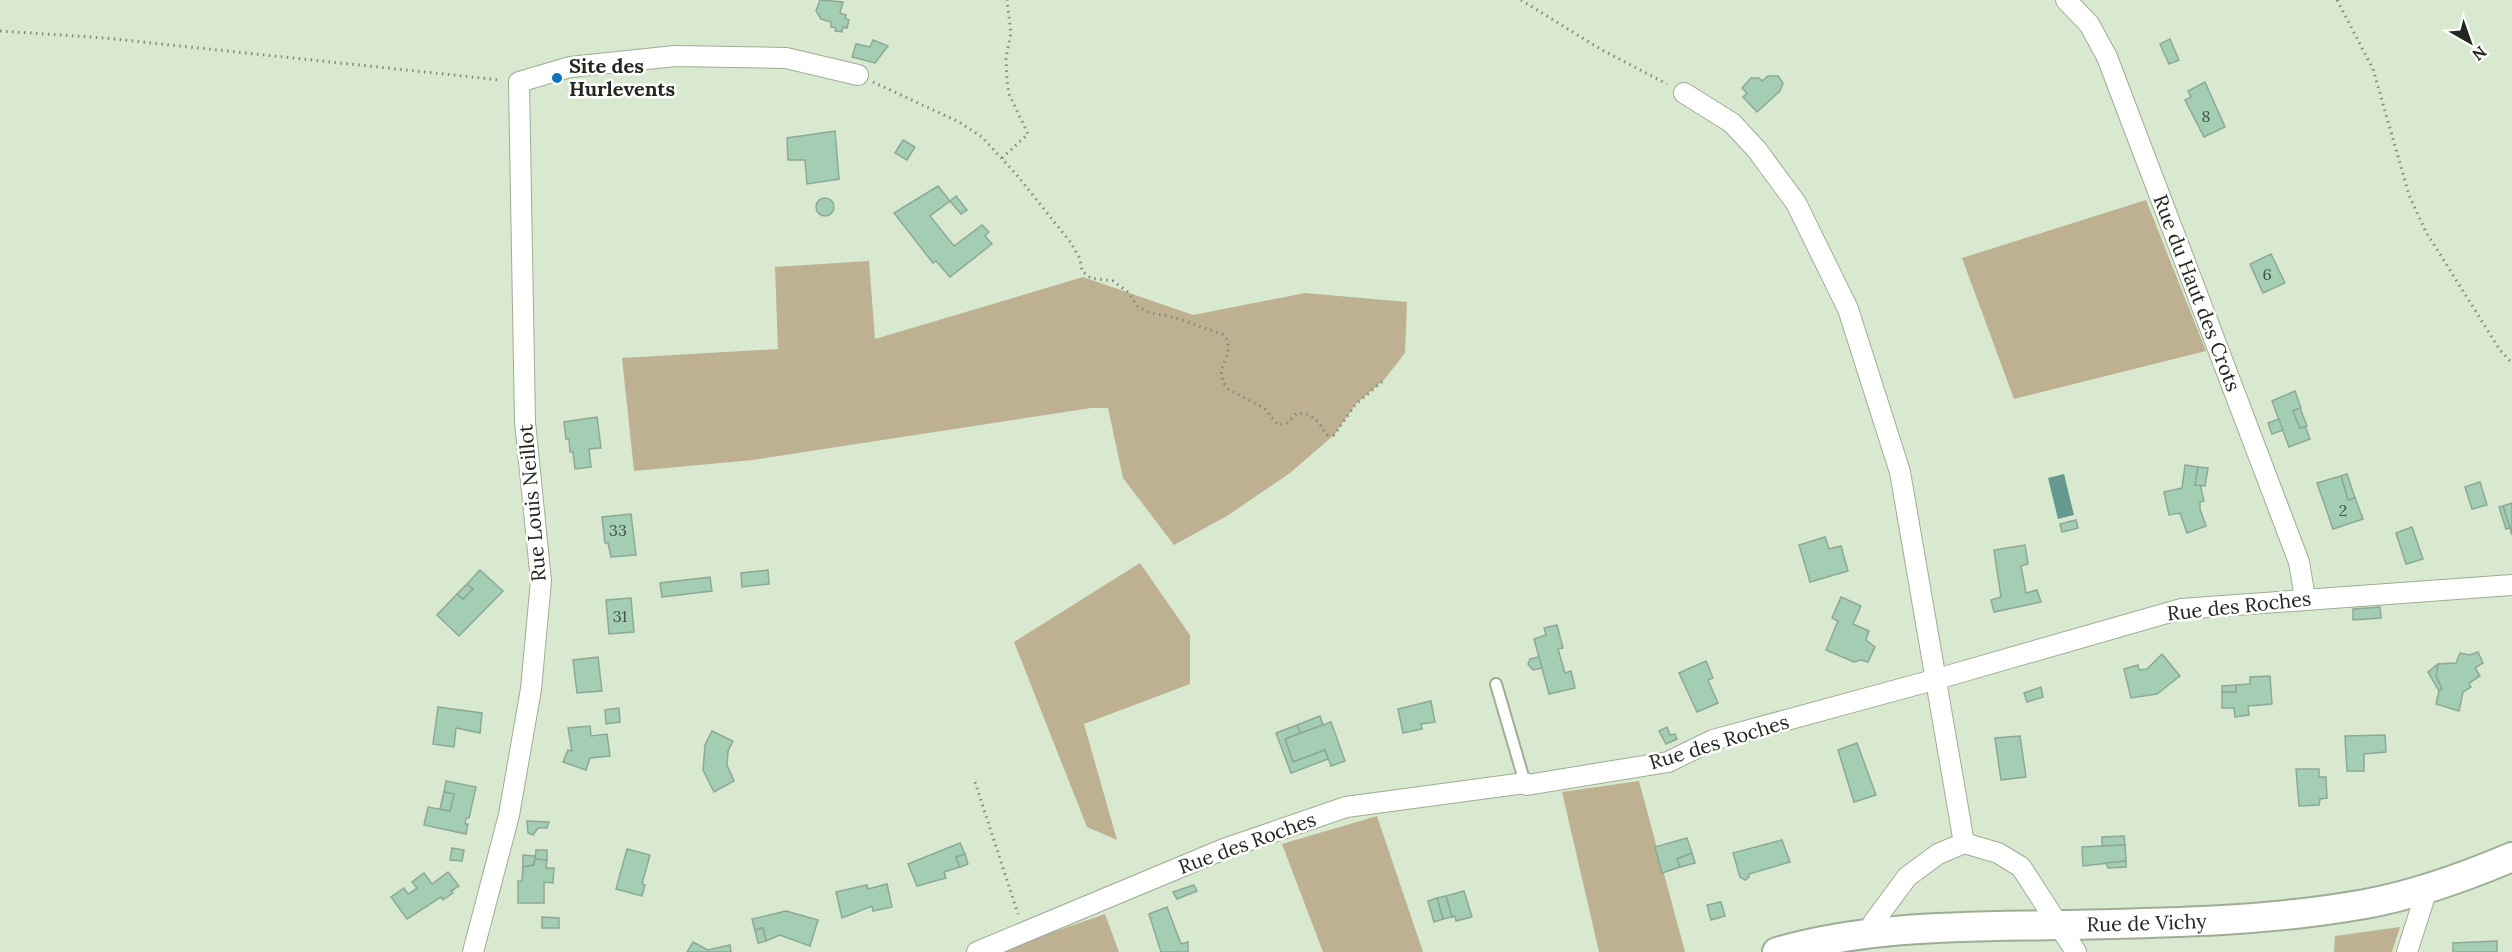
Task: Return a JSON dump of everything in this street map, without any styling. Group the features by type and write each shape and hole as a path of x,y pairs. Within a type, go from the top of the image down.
{"street":[{"name":"Rue du Haut des Crots","path":"2066,0 2089,24 2107,57 2299,562 2305,598"},
{"path":"519,82 570,67 675,56 786,58 858,75"},
{"name":"Rue Louis Neillot","path":"473,952 509,815 531,688 541,581 525,422 519,82"},
{"path":"1684,93 1732,123 1757,150 1796,203 1848,309 1900,472 1964,843"},
{"name":"Rue des Roches","path":"977,952 1224,849 1346,807 1525,783 1527,785 1668,762 1713,740 2181,609 2305,598 2512,585"},
{"path":"1873,933 1873,923 1907,877 1938,854 1964,843 1998,853 2021,867 2076,952"},
{"name":"Rue de Vichy","path":"1777,952 1873,933 1959,926 2224,921 2365,904 2421,889 2512,857"},
{"path":"2407,952 2424,899 2421,889"}],"lane":[{"path":"1496,684 1525,783"}],"path":[{"path":"1002,158 1028,134 1009,94 1006,81 1006,58 1011,33 1007,0"},
{"path":"1521,0 1602,50 1684,93"},
{"path":"2337,0 2373,69 2409,195 2426,232 2500,350 2512,363"},
{"path":"0,31 105,38 519,82"},
{"path":"858,75 959,122 982,137 1002,158 1071,243 1080,259 1082,271 1091,278 1113,280 1128,292 1138,307 1151,313 1173,317 1222,334 1228,341 1228,354 1221,370 1223,382 1229,390 1264,408 1278,425 1287,423 1297,413 1308,413 1316,418 1327,435 1334,435 1356,404 1384,380"},
{"path":"975,782 1024,932"}],"shaded area":[{"path":"2146,200 2206,351 2014,399 1962,258"},
{"path":"869,261 875,339 1083,277 1193,315 1305,293 1407,302 1405,353 1384,380 1356,404 1334,435 1290,473 1227,516 1174,545 1123,478 1108,408 1091,408 753,460 634,471 622,358 778,349 775,267"},
{"path":"1140,563 1190,635 1190,684 1084,724 1117,840 1087,827 1014,642"},
{"path":"1639,781 1685,952 1599,952 1562,792"},
{"path":"1377,816 1423,952 1323,952 1282,844"},
{"path":"1105,914 1119,952 996,952"},
{"path":"2400,927 2392,952 2334,952 2335,936"}],"water":[{"path":"2064,474 2074,515 2058,519 2048,478"}],"building":[{"path":"820,0 843,2 840,13 846,15 845,18 849,20 847,28 843,27 842,32 835,31 836,28 831,27 831,22 821,19 816,11"},
{"path":"2170,39 2179,60 2169,64 2160,44"},
{"path":"873,40 888,46 875,63 852,57 856,44 870,47"},
{"path":"1768,76 1778,76 1783,83 1780,91 1757,112 1743,97 1747,93 1742,88 1751,78 1759,78 1762,81"},
{"path":"2205,82 2225,127 2204,137 2185,100 2191,97 2188,91"},
{"path":"835,131 839,179 807,184 805,160 788,160 787,138"},
{"path":"903,140 915,147 907,160 895,153"},
{"path":"938,186 950,201 930,216 954,246 982,225 989,232 985,236 992,244 950,277 936,261 933,263 894,213"},
{"path":"956,196 967,210 961,214 950,201"},
{"path":"825,198 831,201 834,207 831,213 825,216 819,213 816,207 819,201"},
{"path":"2271,254 2285,283 2263,293 2250,264"},
{"path":"2295,391 2301,408 2293,411 2300,428 2305,426 2310,439 2289,447 2272,401"},
{"path":"2300,408 2307,426 2300,428 2293,411"},
{"path":"597,417 601,448 589,449 591,467 575,469 573,452 570,452 569,439 566,439 564,422"},
{"path":"2279,419 2283,430 2272,434 2268,423"},
{"path":"2185,465 2198,467 2195,485 2200,484 2204,501 2200,502 2200,509 2206,526 2187,533 2180,513 2169,515 2164,492 2182,488"},
{"path":"2198,467 2208,468 2205,486 2195,485"},
{"path":"2347,474 2355,498 2348,500 2341,476"},
{"path":"2341,476 2348,500 2355,498 2363,519 2333,529 2317,483"},
{"path":"2480,482 2487,505 2472,509 2465,487"},
{"path":"2512,503 2512,535 2503,506"},
{"path":"2503,506 2510,528 2506,529 2499,507"},
{"path":"631,514 636,555 611,557 608,543 605,543 602,517"},
{"path":"2076,520 2078,528 2062,532 2060,524"},
{"path":"2412,527 2423,559 2406,564 2396,533"},
{"path":"1825,537 1829,549 1841,546 1848,571 1810,582 1799,545"},
{"path":"2025,545 2028,564 2021,566 2026,593 2037,590 2041,602 1994,612 1991,600 2001,597 1994,550"},
{"path":"480,570 503,591 459,636 437,615 457,594 463,599 473,589 467,584"},
{"path":"768,570 769,584 742,587 741,573"},
{"path":"710,577 712,591 662,597 660,583"},
{"path":"467,584 473,589 463,599 457,594"},
{"path":"1841,597 1861,606 1853,624 1869,631 1866,640 1875,647 1868,662 1861,660 1854,662 1826,650 1838,621 1832,618"},
{"path":"631,598 634,632 609,634 606,600"},
{"path":"2380,607 2381,618 2353,620 2353,609"},
{"path":"1557,625 1563,648 1558,649 1565,673 1571,671 1575,688 1549,694 1534,639 1546,635 1544,628"},
{"path":"2478,652 2483,663 2475,668 2480,676 2469,683 2471,687 2463,692 2459,711 2436,704 2439,691 2442,689 2436,676 2438,664 2456,663 2460,653 2470,655"},
{"path":"2162,654 2180,676 2157,694 2131,698 2124,669 2138,665 2139,670 2147,669"},
{"path":"598,657 602,691 577,693 573,660"},
{"path":"1539,657 1542,668 1533,670 1528,664 1530,659"},
{"path":"1706,661 1713,678 1708,680 1718,703 1697,712 1679,673"},
{"path":"2438,664 2436,676 2442,689 2439,691 2428,672"},
{"path":"2270,676 2272,704 2248,706 2249,715 2235,717 2234,708 2222,708 2222,692 2236,692 2236,685 2250,684 2250,677"},
{"path":"2236,685 2236,692 2222,692 2222,686"},
{"path":"2041,687 2043,697 2027,702 2024,693"},
{"path":"1431,701 1435,722 1421,724 1422,729 1403,733 1398,709"},
{"path":"438,707 482,713 480,733 456,728 454,747 433,744"},
{"path":"619,708 620,722 606,724 605,710"},
{"path":"1320,716 1323,725 1300,733 1297,725"},
{"path":"1331,722 1345,761 1331,766 1325,750 1293,762 1285,739"},
{"path":"1297,725 1300,733 1285,739 1293,762 1325,750 1328,759 1291,773 1276,733"},
{"path":"590,726 591,736 607,734 610,756 590,758 586,770 563,762 568,750 572,751 568,728"},
{"path":"1667,727 1670,735 1675,734 1677,739 1666,744 1659,731"},
{"path":"712,731 733,741 728,751 727,765 734,781 714,792 703,770 705,745"},
{"path":"2385,735 2386,752 2364,754 2364,771 2347,771 2345,736"},
{"path":"2020,736 2026,777 2001,780 1995,738"},
{"path":"1857,743 1876,795 1854,802 1838,750"},
{"path":"2296,769 2319,769 2319,777 2326,777 2327,798 2320,799 2319,805 2299,806"},
{"path":"446,781 476,787 469,818 466,818 465,824 468,824 466,834 424,825 428,807 450,811 454,794 444,792"},
{"path":"444,792 454,794 450,811 440,809"},
{"path":"527,821 549,822 547,828 538,828 533,835 528,833"},
{"path":"2124,836 2125,845 2102,846 2102,837"},
{"path":"1687,838 1692,853 1677,859 1680,867 1662,873 1655,847"},
{"path":"1782,840 1790,862 1749,874 1745,880 1740,877 1733,853"},
{"path":"960,843 965,854 956,857 960,867 944,872 946,878 917,886 908,864"},
{"path":"2125,845 2126,861 2083,866 2082,847"},
{"path":"452,848 464,850 462,861 450,860"},
{"path":"627,849 650,855 642,884 645,885 642,896 616,889"},
{"path":"536,850 547,850 547,860 535,859"},
{"path":"1692,853 1695,863 1680,867 1677,859"},
{"path":"965,854 968,864 960,867 956,857"},
{"path":"523,855 535,856 534,865 523,867"},
{"path":"535,859 547,860 546,868 554,868 553,883 544,882 544,903 518,903 518,881 522,881 523,867 534,865"},
{"path":"2126,861 2126,867 2108,868 2106,863"},
{"path":"448,872 459,886 451,891 453,893 443,900 441,897 407,919 391,897 404,888 408,894 417,888 412,882 424,873 432,884"},
{"path":"887,884 892,907 873,911 872,906 842,918 836,892 867,885 868,889"},
{"path":"1194,885 1197,891 1177,899 1173,892"},
{"path":"1464,891 1472,917 1456,921 1455,916 1452,917 1446,896"},
{"path":"1446,896 1452,917 1443,919 1437,898"},
{"path":"1437,898 1443,919 1434,922 1428,901"},
{"path":"1721,902 1725,916 1711,920 1707,905"},
{"path":"1167,907 1181,944 1188,942 1188,952 1161,952 1149,914"},
{"path":"786,911 818,920 810,946 780,935 766,941 763,928 755,930 752,919"},
{"path":"542,917 559,918 559,928 542,928"},
{"path":"763,928 766,941 758,943 755,930"},
{"path":"2497,941 2497,952 2453,952 2453,943"},
{"path":"693,942 708,950 730,945 731,952 687,952"}],"place":[{"name":"Site des Hurlevents","path":"557,78"}]}
